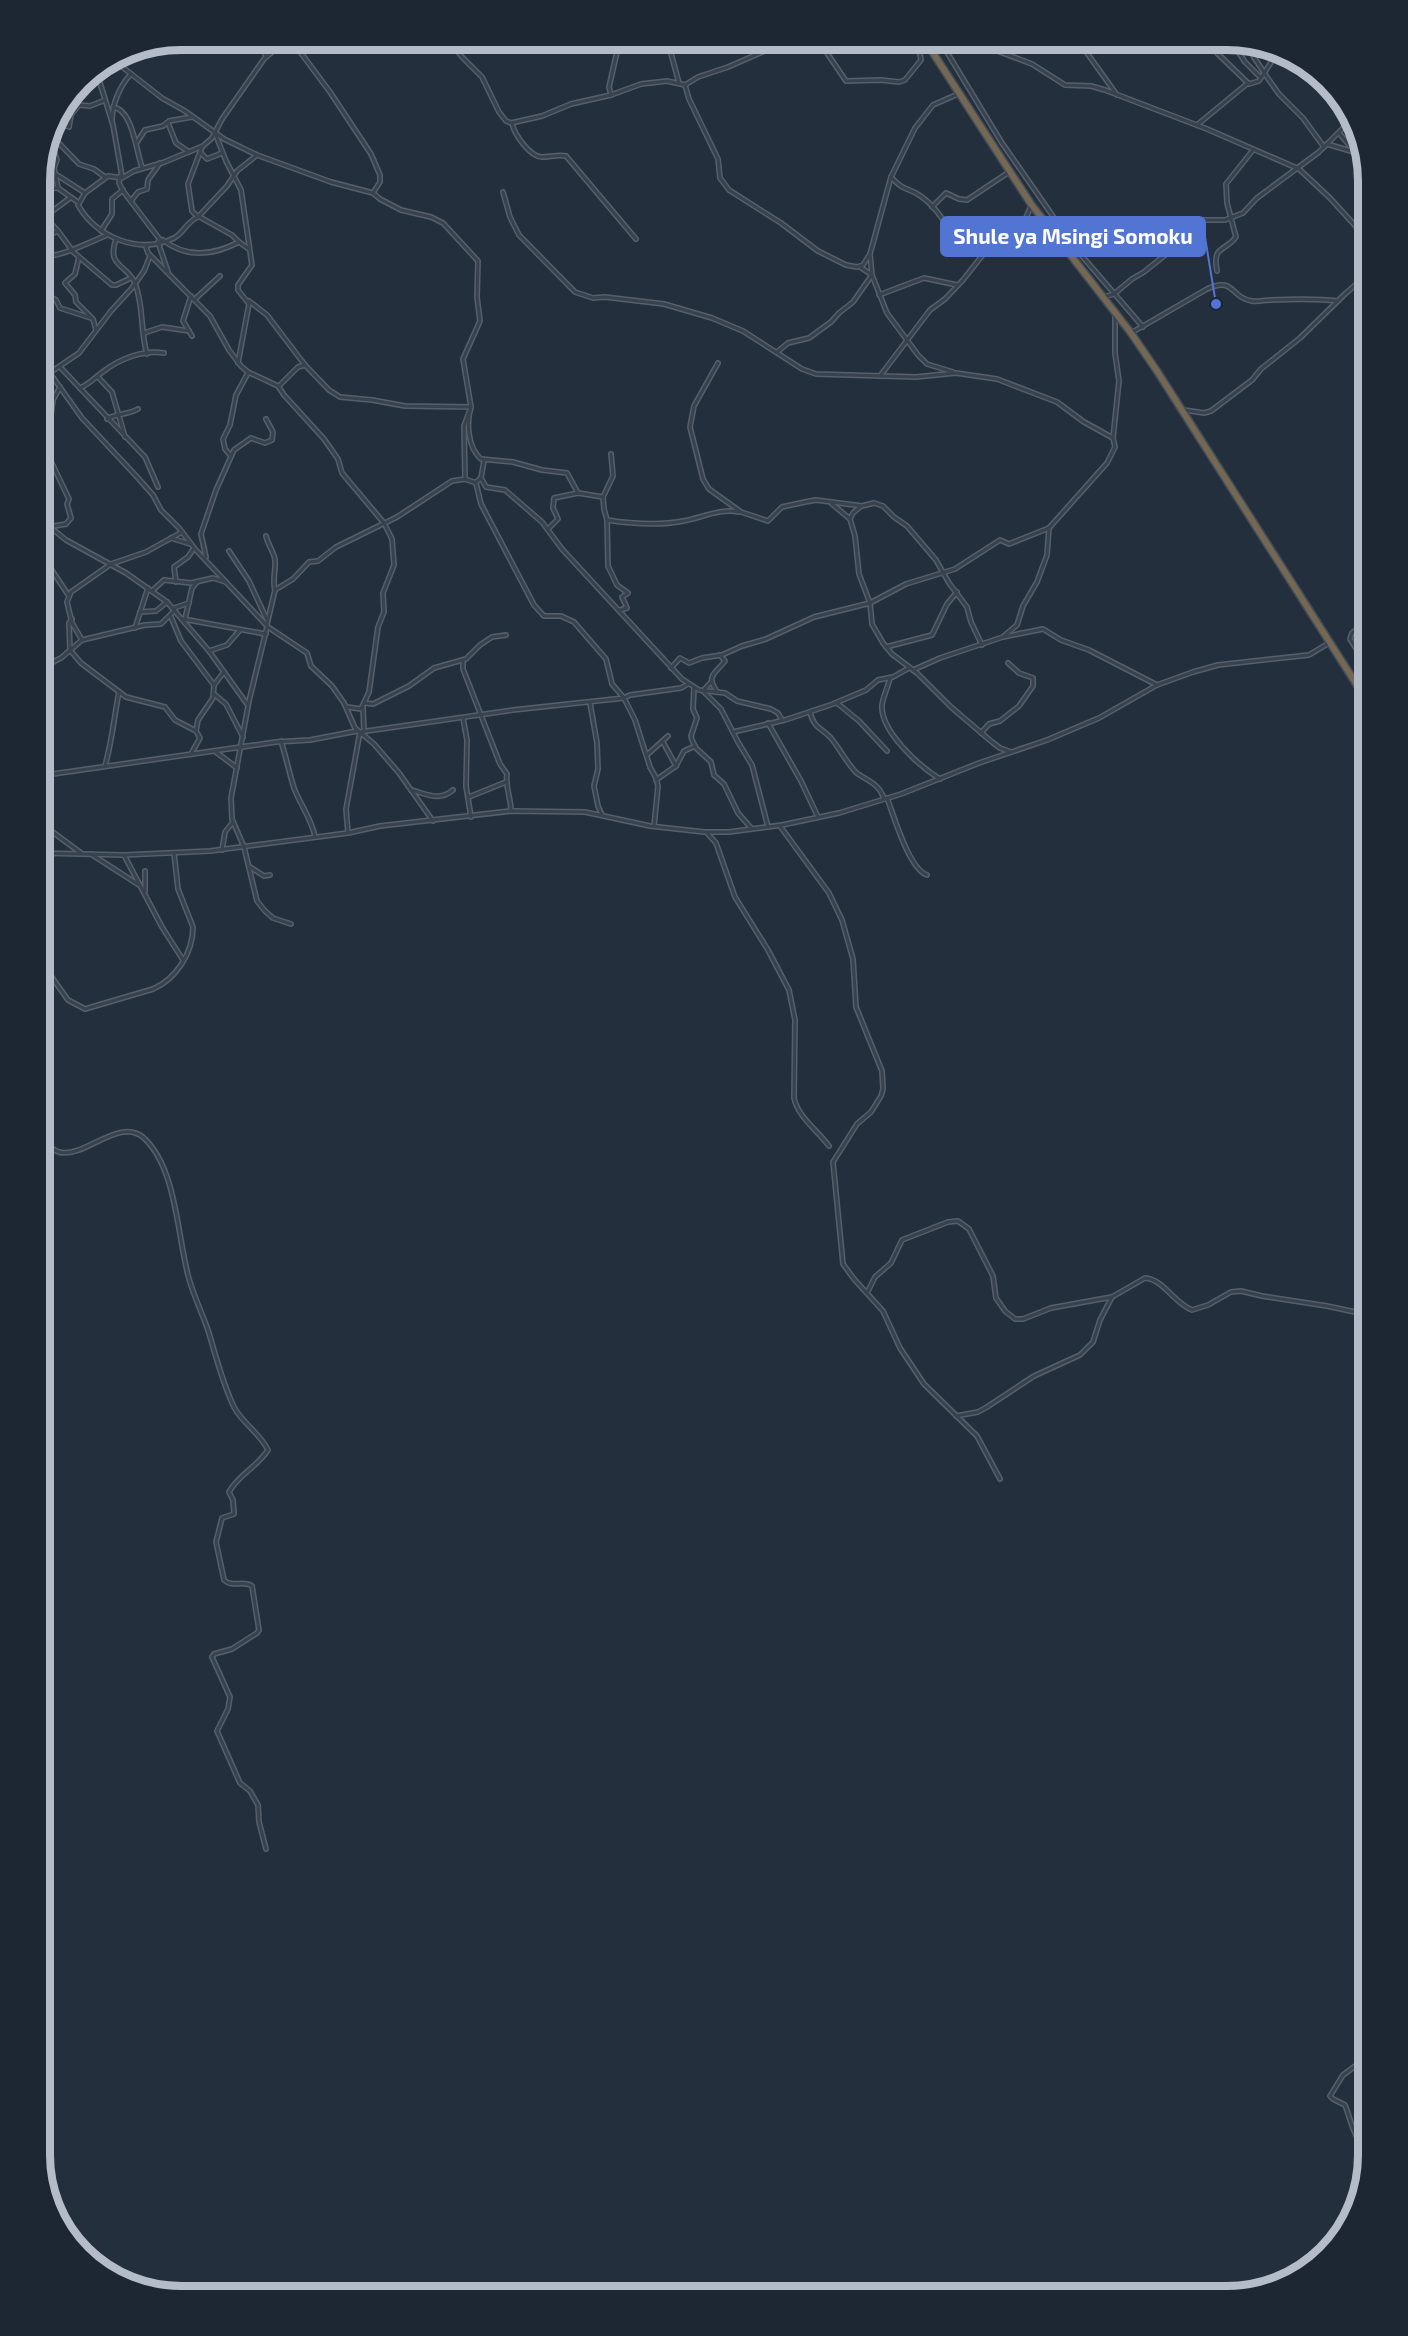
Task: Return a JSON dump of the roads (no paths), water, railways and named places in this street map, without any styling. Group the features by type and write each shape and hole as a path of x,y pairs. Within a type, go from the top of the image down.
{"highway":[{"path":"931,50 1031,204 1131,333 1358,688"}],"street":[{"path":"263,50 266,56"},
{"path":"249,249 192,211 188,184 203,146 215,133 222,119 266,56 273,50"},
{"path":"300,50 371,154 380,175 380,182 373,193"},
{"path":"457,50 482,77 506,122 542,116 578,101 611,95 641,84 667,81 685,85"},
{"path":"611,95 609,82 617,50"},
{"path":"670,50 679,83"},
{"path":"685,85 698,77 767,50"},
{"path":"826,50 845,81 901,82 908,78 921,60 918,50"},
{"path":"946,50 1002,143 1076,249 1143,327"},
{"path":"995,50 1032,64 1065,85 1091,87 1118,96 1197,125 1299,169 1358,229"},
{"path":"1085,50 1118,96"},
{"path":"1217,50 1217,53 1252,84 1261,78 1274,58"},
{"path":"1237,50 1261,78"},
{"path":"1239,54 1242,51"},
{"path":"1252,52 1279,94 1326,145 1355,153"},
{"path":"119,65 162,98 224,139 332,182 373,193 380,200 401,210 443,222 478,261 477,297 480,321 463,359 471,407 468,423 473,447 484,461 513,462 542,470 567,473 578,493"},
{"path":"131,74 123,82 113,106 115,148 121,177 119,183 161,241 168,272"},
{"path":"98,79 113,125"},
{"path":"1197,125 1248,82"},
{"path":"685,85 688,99 718,159 718,176 725,186 736,197 776,220 818,251 846,265 860,267 872,275"},
{"path":"959,93 931,107 915,128 891,177 870,254 872,275 879,295 913,350 927,364 956,373 997,379 1041,395 1057,402 1084,422 1113,438"},
{"path":"62,126 70,127 72,115 79,105 90,106 104,101"},
{"path":"113,106 118,107 126,115 137,142 142,168"},
{"path":"137,142 143,131 165,125 168,122 193,117"},
{"path":"168,122 176,143 189,152"},
{"path":"512,122 516,133 538,156 566,156 636,239"},
{"path":"1103,297 1114,294 1170,251 1197,222 1204,219 1231,219 1243,213 1257,198 1299,169 1346,125"},
{"path":"215,133 222,153 241,190 252,268 237,287 248,301 267,315 305,364 329,390 340,397 405,406 471,407"},
{"path":"1339,133 1355,152"},
{"path":"56,140 79,164 94,169 105,177"},
{"path":"203,146 121,177 110,175 105,177 86,193 78,205 106,235 148,245 176,236 212,204 235,177 237,171 257,154"},
{"path":"54,150 57,161 54,168"},
{"path":"1217,271 1216,254 1220,248 1236,237 1227,203 1226,184 1254,150"},
{"path":"200,152 207,159 222,153"},
{"path":"51,163 58,188"},
{"path":"131,201 138,192 147,189 148,180 160,163"},
{"path":"932,207 946,193 967,200 1009,172"},
{"path":"55,174 86,193"},
{"path":"891,177 904,189 919,195 932,207 956,239"},
{"path":"50,186 58,188 80,203"},
{"path":"101,231 110,217 112,199 123,190"},
{"path":"503,192 510,216 519,235 575,292 593,298 646,301 687,310 730,325 802,369 816,374 928,376 956,373"},
{"path":"50,212 70,198"},
{"path":"880,376 930,310 945,299 985,252 1000,244 1019,228 1031,204"},
{"path":"50,223 72,250 112,285 131,278"},
{"path":"50,234 58,231"},
{"path":"50,256 72,250 106,235"},
{"path":"116,239 114,260 135,284 147,354"},
{"path":"161,241 179,250 200,253 223,251 239,242"},
{"path":"148,245 146,247 150,255 193,297 213,321 238,363 248,372 278,386 324,439 338,459 342,474 384,523 393,542 394,560 383,593 384,612 378,627 346,809 348,833"},
{"path":"860,267 870,254"},
{"path":"150,255 144,271 135,284 79,353 50,373 82,418 153,495 161,510 193,546 277,634 304,650 315,671 332,686 360,732 381,751 433,821"},
{"path":"79,257 75,274 65,283 75,295 76,302 93,319 96,330"},
{"path":"777,352 788,343 809,338 831,322 853,302 872,275"},
{"path":"192,336 183,321 193,297 220,276"},
{"path":"879,295 924,278 957,285"},
{"path":"1131,333 1206,289 1223,283 1242,297 1254,302 1286,299 1337,301"},
{"path":"1181,410 1204,413 1211,411 1252,380 1261,369 1299,338 1358,283"},
{"path":"50,296 56,300 60,308 93,319"},
{"path":"238,363 248,301"},
{"path":"671,668 680,658 689,663 720,655 766,639 814,617 870,603 906,584 944,574 1000,540 1009,544 1049,528 1107,464 1115,447 1113,438 1119,381 1114,353 1116,313"},
{"path":"144,333 163,327 189,331"},
{"path":"80,388 126,359 164,353"},
{"path":"718,363 694,406 690,433 704,482 713,493 741,512"},
{"path":"278,386 297,367 305,364"},
{"path":"59,366 147,460 158,487"},
{"path":"231,456 225,449 223,439 230,425 236,395 248,372"},
{"path":"98,377 111,390 125,438"},
{"path":"50,422 53,400 60,387"},
{"path":"465,479 464,426 471,407"},
{"path":"107,419 118,414 129,414 138,409"},
{"path":"206,559 201,534 216,490 236,447 251,438 264,443 270,441 273,432 266,419"},
{"path":"611,454 613,476 603,497 608,520 609,570 617,585 628,593 622,597 627,608 620,610"},
{"path":"50,459 69,499 71,518 66,524 50,527"},
{"path":"476,483 481,478 484,461"},
{"path":"481,478 489,489 505,490 519,500 688,684 703,691 727,694 741,702 771,709 777,712 782,720"},
{"path":"275,590 293,579 309,562 319,561 336,547 414,506 425,496 442,489 452,481 465,479 476,483"},
{"path":"476,483 481,504 534,605 544,616 561,616 574,622 606,659 612,684 624,698 635,720 656,780 654,826"},
{"path":"548,529 558,519 553,508 554,498 578,493 603,497"},
{"path":"608,520 634,524 664,524 721,511 741,512 768,520 785,506 816,500 862,506 874,503 886,508 915,534 936,560 967,607 982,645"},
{"path":"829,503 850,519 855,536 859,574 870,603 872,624 886,647 981,734 1000,748 1013,752"},
{"path":"850,519 853,513 862,506"},
{"path":"50,528 66,540 111,564 167,602 209,651 248,706"},
{"path":"1003,638 1017,625 1023,606 1037,582 1049,546 1049,528"},
{"path":"81,640 73,627 67,602 69,596 111,564 146,552 182,532"},
{"path":"266,536 275,559 275,590 248,706 231,798 233,822 244,847 252,886 261,908 273,918 291,924"},
{"path":"171,538 193,546"},
{"path":"176,582 174,567 188,557 193,546"},
{"path":"229,551 249,581 267,623"},
{"path":"50,567 69,596"},
{"path":"50,578 54,575"},
{"path":"135,628 150,590 164,580 197,582 213,578 226,582"},
{"path":"183,619 192,588 197,582"},
{"path":"886,647 932,635 947,604 957,592"},
{"path":"140,612 156,611 167,602"},
{"path":"50,664 61,658 81,640 161,624 171,617 174,609 189,603"},
{"path":"171,617 181,641 214,685 214,694 198,720 196,730 200,738 190,755"},
{"path":"72,619 69,623 70,648 81,663 132,700 165,707 175,720 196,730"},
{"path":"183,619 266,634"},
{"path":"1358,628 1352,633 1350,639 1358,651"},
{"path":"733,732 810,712 866,690 878,680 890,678 1003,638 1027,631 1045,629 1057,638 1089,650 1157,685"},
{"path":"209,651 230,642 240,630"},
{"path":"345,706 358,710 364,705 373,704 409,686 434,668 463,660 485,641 506,635"},
{"path":"50,853 124,855 222,850 348,833 380,826 511,811 573,811 654,826 704,832 780,826 885,799 1079,728 1157,685 1212,667 1309,655 1329,643"},
{"path":"703,691 711,682 712,675 725,661 720,655"},
{"path":"463,660 463,668 481,716 501,767 507,774 506,782 511,797 511,811"},
{"path":"981,734 989,724 1000,721 1019,706 1035,682 1033,678 1019,673 1008,663"},
{"path":"214,685 224,672"},
{"path":"890,678 882,703 887,726 899,744 940,779"},
{"path":"1353,680 1358,678"},
{"path":"711,682 717,692"},
{"path":"50,774 513,710 590,703 624,698 630,694 681,688 688,684"},
{"path":"694,687 693,709 697,718 691,738 695,746 711,762 714,775 724,784 738,813 752,829"},
{"path":"703,691 721,709 755,771 760,804 768,827"},
{"path":"105,766 111,745 119,692"},
{"path":"214,694 226,704 243,737"},
{"path":"590,703 597,742 598,769 594,786 598,806 603,816"},
{"path":"837,703 859,721 887,751"},
{"path":"810,712 819,730 830,737 856,772 880,789 911,858 918,869 927,875"},
{"path":"463,718 466,740 466,786 471,817"},
{"path":"768,723 803,784 818,817"},
{"path":"647,755 668,736"},
{"path":"281,741 288,771 310,818 315,836"},
{"path":"663,742 676,766"},
{"path":"656,780 676,766 684,751 695,746"},
{"path":"215,752 238,769"},
{"path":"468,798 506,782"},
{"path":"411,790 437,797 447,795 453,790"},
{"path":"222,850 225,832 233,822"},
{"path":"780,826 828,893 842,920 852,952 856,1007 882,1071 881,1096 870,1112 857,1124 833,1162 843,1264 883,1311 900,1348 924,1384 977,1436 1000,1479"},
{"path":"50,830 83,854"},
{"path":"704,832 714,840 735,897 787,985 795,1020 794,1098 797,1109 829,1146"},
{"path":"239,837 254,845"},
{"path":"50,974 68,1000 81,1008 88,1009 156,988 183,962 191,944 193,927 178,889 174,853"},
{"path":"91,854 140,886"},
{"path":"124,855 183,962"},
{"path":"249,866 264,876 270,875"},
{"path":"144,871 144,894"},
{"path":"50,1147 60,1152 71,1151 126,1131 142,1135 155,1149 166,1174 189,1278 219,1372 236,1410 268,1450 256,1465 232,1486 229,1492 233,1500 234,1514 222,1519 216,1542 222,1575 226,1582 247,1583 252,1586 259,1630 232,1648 214,1654 212,1658 230,1697 228,1708 217,1731 240,1783 250,1791 258,1805 259,1822 266,1849"},
{"path":"868,1292 875,1277 891,1263 902,1240 931,1227 955,1221 966,1225 969,1229 993,1276 996,1298 1005,1311 1015,1319 1023,1319 1051,1308 1112,1297 1150,1278 1159,1283 1174,1299 1192,1310 1209,1305 1231,1292 1241,1291 1358,1313"},
{"path":"956,1416 978,1412 1034,1376 1080,1355 1094,1342 1100,1320 1112,1297"},
{"path":"1358,2064 1343,2076 1330,2096 1345,2105 1352,2121 1353,2133 1358,2139"}],"place":[{"name":"Shule ya Msingi Somoku","path":"1216,304"}]}
